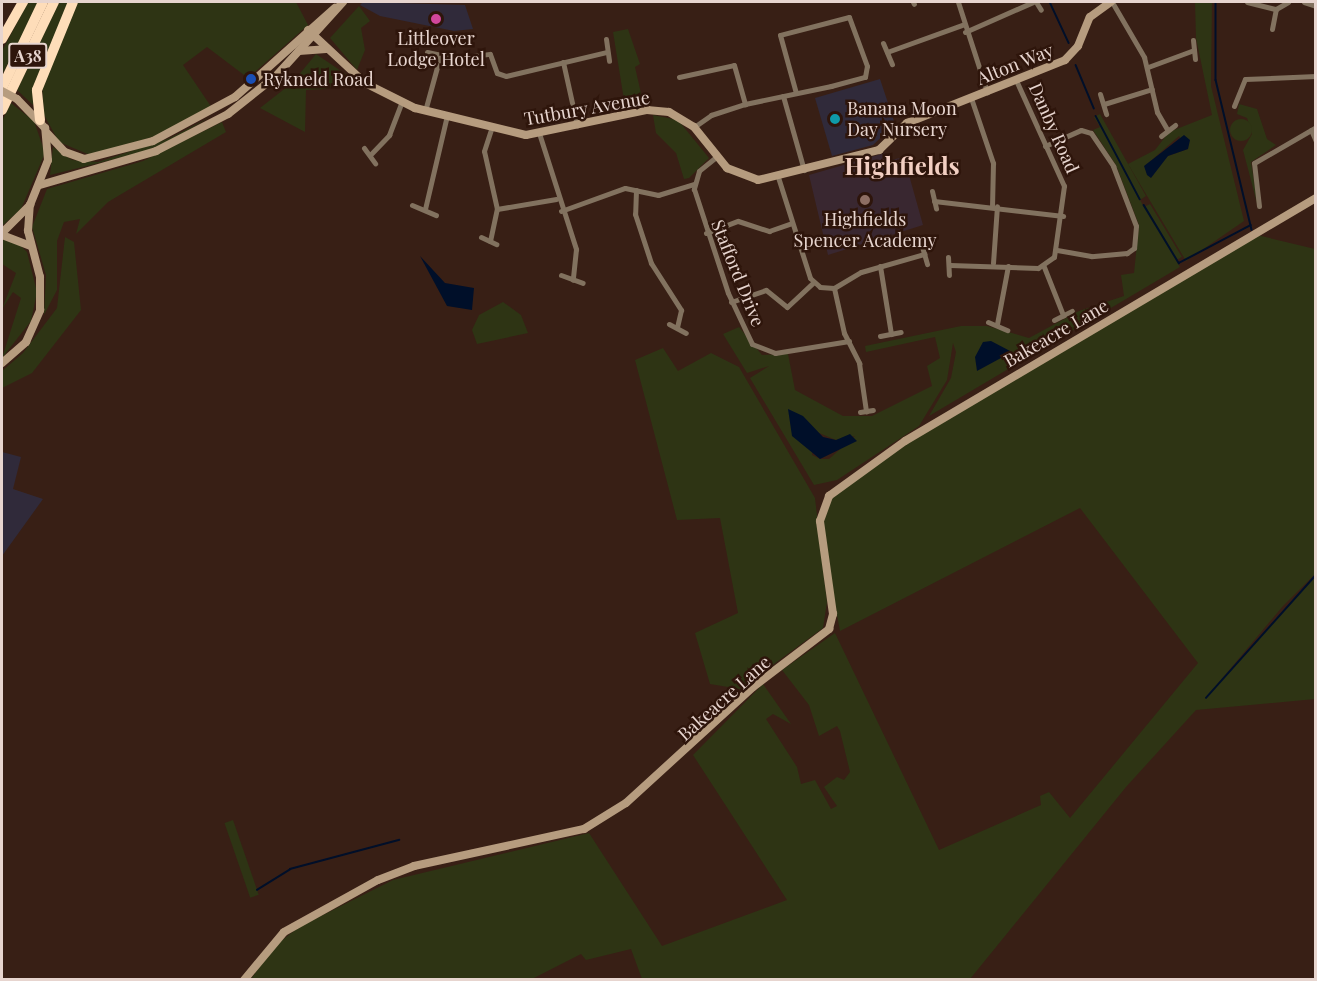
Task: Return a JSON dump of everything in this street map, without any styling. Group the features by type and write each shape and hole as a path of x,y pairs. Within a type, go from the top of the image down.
{"highway":[{"path":"2,39 23,2"},
{"name":"A38","path":"2,90 43,2"},
{"name":"A38","path":"2,110 54,2"},
{"path":"40,120 37,90 73,2"}],"street":[{"path":"958,2 962,25 987,92"},
{"path":"965,32 1035,2 1041,10"},
{"path":"1112,2 1148,67 1152,88 1167,129"},
{"name":"Alton Way","path":"905,124 1069,58 1090,17 1112,2"},
{"path":"1242,9 1245,2 1276,9 1288,2"},
{"path":"1304,2 1316,6"},
{"path":"2,90 17,99 40,120 47,133 65,152 84,159 153,141 235,97 312,33 340,4"},
{"path":"1272,29 1276,9"},
{"path":"694,127 711,115 745,104 796,93 867,74 849,17 780,35 796,93"},
{"path":"887,52 962,25"},
{"path":"40,184 134,159 198,132 254,95 298,52 312,33"},
{"name":"Tutbury Avenue","path":"312,33 365,83 401,103 425,111 492,126 516,135 539,133 655,110 678,115 694,127 716,157 744,177 778,177 879,150 905,124"},
{"path":"606,39 609,62"},
{"path":"1192,40 1195,59"},
{"path":"883,43 892,64"},
{"path":"298,52 327,49"},
{"path":"1148,67 1194,50"},
{"path":"427,52 440,56 492,55 500,76 607,52"},
{"path":"425,111 440,56"},
{"path":"563,62 577,125"},
{"path":"679,77 734,65 745,104"},
{"path":"1240,83 1254,77 1316,76"},
{"path":"1233,77 1240,83"},
{"name":"Danby Road","path":"1016,80 1064,186 1063,216 1056,250 1044,267"},
{"path":"1234,106 1240,83"},
{"path":"1104,104 1152,88"},
{"path":"1100,94 1106,114"},
{"path":"783,96 804,170"},
{"path":"971,98 993,163 995,206 993,263"},
{"path":"370,155 389,135 401,103"},
{"path":"425,209 447,115"},
{"path":"1161,136 1175,124"},
{"path":"490,241 497,209 485,159 492,126"},
{"path":"1259,206 1262,193 1252,170 1258,158 1313,128 1316,141"},
{"path":"1045,146 1081,130 1090,133 1113,166 1136,226 1134,248 1127,253 1092,256 1056,250"},
{"path":"30,246 2,234 30,205 40,184 48,160 47,133"},
{"path":"539,133 556,199 576,249 573,280"},
{"path":"364,148 375,163"},
{"path":"561,211 619,189 658,195 694,183 716,157"},
{"path":"778,177 813,283"},
{"name":"Stafford Drive","path":"694,183 706,233 731,302 752,344 766,352 849,341"},
{"path":"636,190 635,213 651,263 681,310 677,328"},
{"path":"932,191 936,209"},
{"name":"Bakeacre Lane","path":"244,980 285,932 378,880 414,866 584,829 618,808 753,687 830,629 833,614 820,521 829,496 905,441 1253,233 1316,198"},
{"path":"497,209 556,199"},
{"path":"934,201 995,206 1063,216"},
{"path":"412,204 436,214"},
{"path":"2,363 23,346 38,316 40,277 30,246 30,205"},
{"path":"706,233 738,221 769,231 792,223"},
{"path":"481,237 496,244"},
{"path":"921,243 927,264"},
{"path":"813,283 834,288 880,266 924,254"},
{"path":"948,257 950,275"},
{"path":"950,265 993,263 1008,266 1044,267 1063,315"},
{"path":"880,266 891,334"},
{"path":"998,324 1008,266"},
{"path":"561,275 583,283"},
{"path":"731,302 766,290 787,307 813,283"},
{"path":"834,288 849,341 859,363 866,411"},
{"path":"1054,320 1072,311"},
{"path":"988,322 998,324 1007,330"},
{"path":"669,324 686,333"},
{"path":"880,336 901,332"}],"shaded area":[{"name":"Littleover Lodge Hotel","path":"363,2 465,5 473,29 454,31 380,16 360,5"},
{"path":"880,79 895,124 873,145 832,156 815,98"},
{"name":"Highfields Spencer Academy","path":"885,153 887,161 904,157 923,225 828,255 809,175"},
{"path":"2,452 21,457 13,489 43,499 2,556"}],"green space":[{"path":"28,2 40,2 2,75 2,51"},
{"path":"59,2 69,2 33,105 17,90"},
{"path":"77,2 296,2 308,25 248,78 207,47 183,65 212,108 156,136 90,155 59,142 44,115 42,85"},
{"path":"1195,2 1212,2 1211,86 1244,221 1186,261 1128,164 1155,150 1169,132 1212,115 1196,38","holes":["1179,136 1188,149 1168,156 1153,171 1145,166"]},
{"path":"359,6 370,21 361,28 365,50 357,70 330,38"},
{"path":"628,29 640,64 635,67 643,102 633,104 628,98 625,106 613,32"},
{"path":"316,54 350,77 326,89 306,90 305,132 260,108 292,83"},
{"path":"11,103 34,121 45,153 21,209 2,226 2,121"},
{"path":"1239,104 1257,109 1267,139 1276,145 1251,162 1259,211 1243,150 1252,134 1247,118 1237,114"},
{"path":"1100,114 1146,196 1140,200 1144,207 1150,204 1182,257 1176,260 1180,267 929,416 951,378 956,352 953,343 947,380 919,426 837,480 814,485 750,378 769,366 747,373 723,334 739,327 762,355 788,354 795,390 843,416 872,416 932,386 927,366 940,358 935,337 866,352 865,346 961,326 987,326 1029,338 1079,311 1124,296 1121,275 1134,273 1139,225 1116,165 1093,130 1100,127 1094,117","holes":["812,430 836,440 855,436 829,459 820,459 812,455"]},
{"path":"653,115 678,120 709,158 689,178 684,179 676,153 656,133"},
{"path":"212,116 165,144 144,152 50,175 53,147 72,160 98,162 170,138"},
{"path":"1241,119 1249,122 1252,130 1249,138 1241,141 1233,138 1230,130 1233,122"},
{"path":"222,122 226,132 108,202 76,234 80,219 64,222 57,241 57,290 44,315 46,275 32,227 47,189 143,161"},
{"path":"1257,235 1315,249 1315,574 1283,606 1204,700 1315,577 1315,699 1196,710 1126,787 970,979 642,979 631,949 586,960 581,954 532,979 250,980 276,945 299,927 393,880 589,833 662,946 787,900 693,755 763,684 791,724 773,714 766,719 797,767 801,784 815,780 831,809 837,806 824,787 837,777 844,780 850,772 840,731 837,726 819,736 809,705 782,670 835,633 939,850 1041,805 1040,796 1049,792 1070,818 1198,663 1080,508 840,631 821,532 825,501 888,452"},
{"path":"65,237 74,242 81,310 32,373 2,388 2,371 23,353 57,308"},
{"path":"2,240 15,240 27,252 37,292 31,321 2,358 21,298 13,292 2,309 16,273 2,264"},
{"path":"503,302 521,315 528,333 477,344 472,330 479,315"},
{"path":"663,348 678,371 711,353 739,367 815,498 827,602 823,628 740,689 710,684 695,633 738,613 720,518 677,520 635,360"},
{"path":"233,820 259,895 250,898 224,823"}],"water":[{"path":"1184,135 1190,140 1188,149 1168,156 1151,178 1147,175 1144,166"},
{"path":"420,256 445,283 474,288 472,310 447,306"},
{"path":"991,341 1012,352 977,371 975,357 983,342"},
{"path":"788,409 803,416 823,437 836,440 850,434 857,441 820,459 792,436"}],"waterway":[{"path":"1050,2 1069,43"},
{"path":"1216,2 1216,80 1252,230"},
{"path":"1076,65 1094,108"},
{"path":"1096,116 1140,199"},
{"path":"1144,205 1179,263 1251,225"},
{"path":"1206,698 1316,575"},
{"path":"257,890 290,869 399,840"}],"place":[{"name":"Littleover Lodge Hotel","path":"436,19"},
{"name":"Rykneld Road","path":"251,79"},
{"name":"Banana Moon Day Nursery","path":"835,119"},
{"name":"Highfields Spencer Academy","path":"865,200"}],"district":[{"name":"Highfields","path":"902,166"}]}
